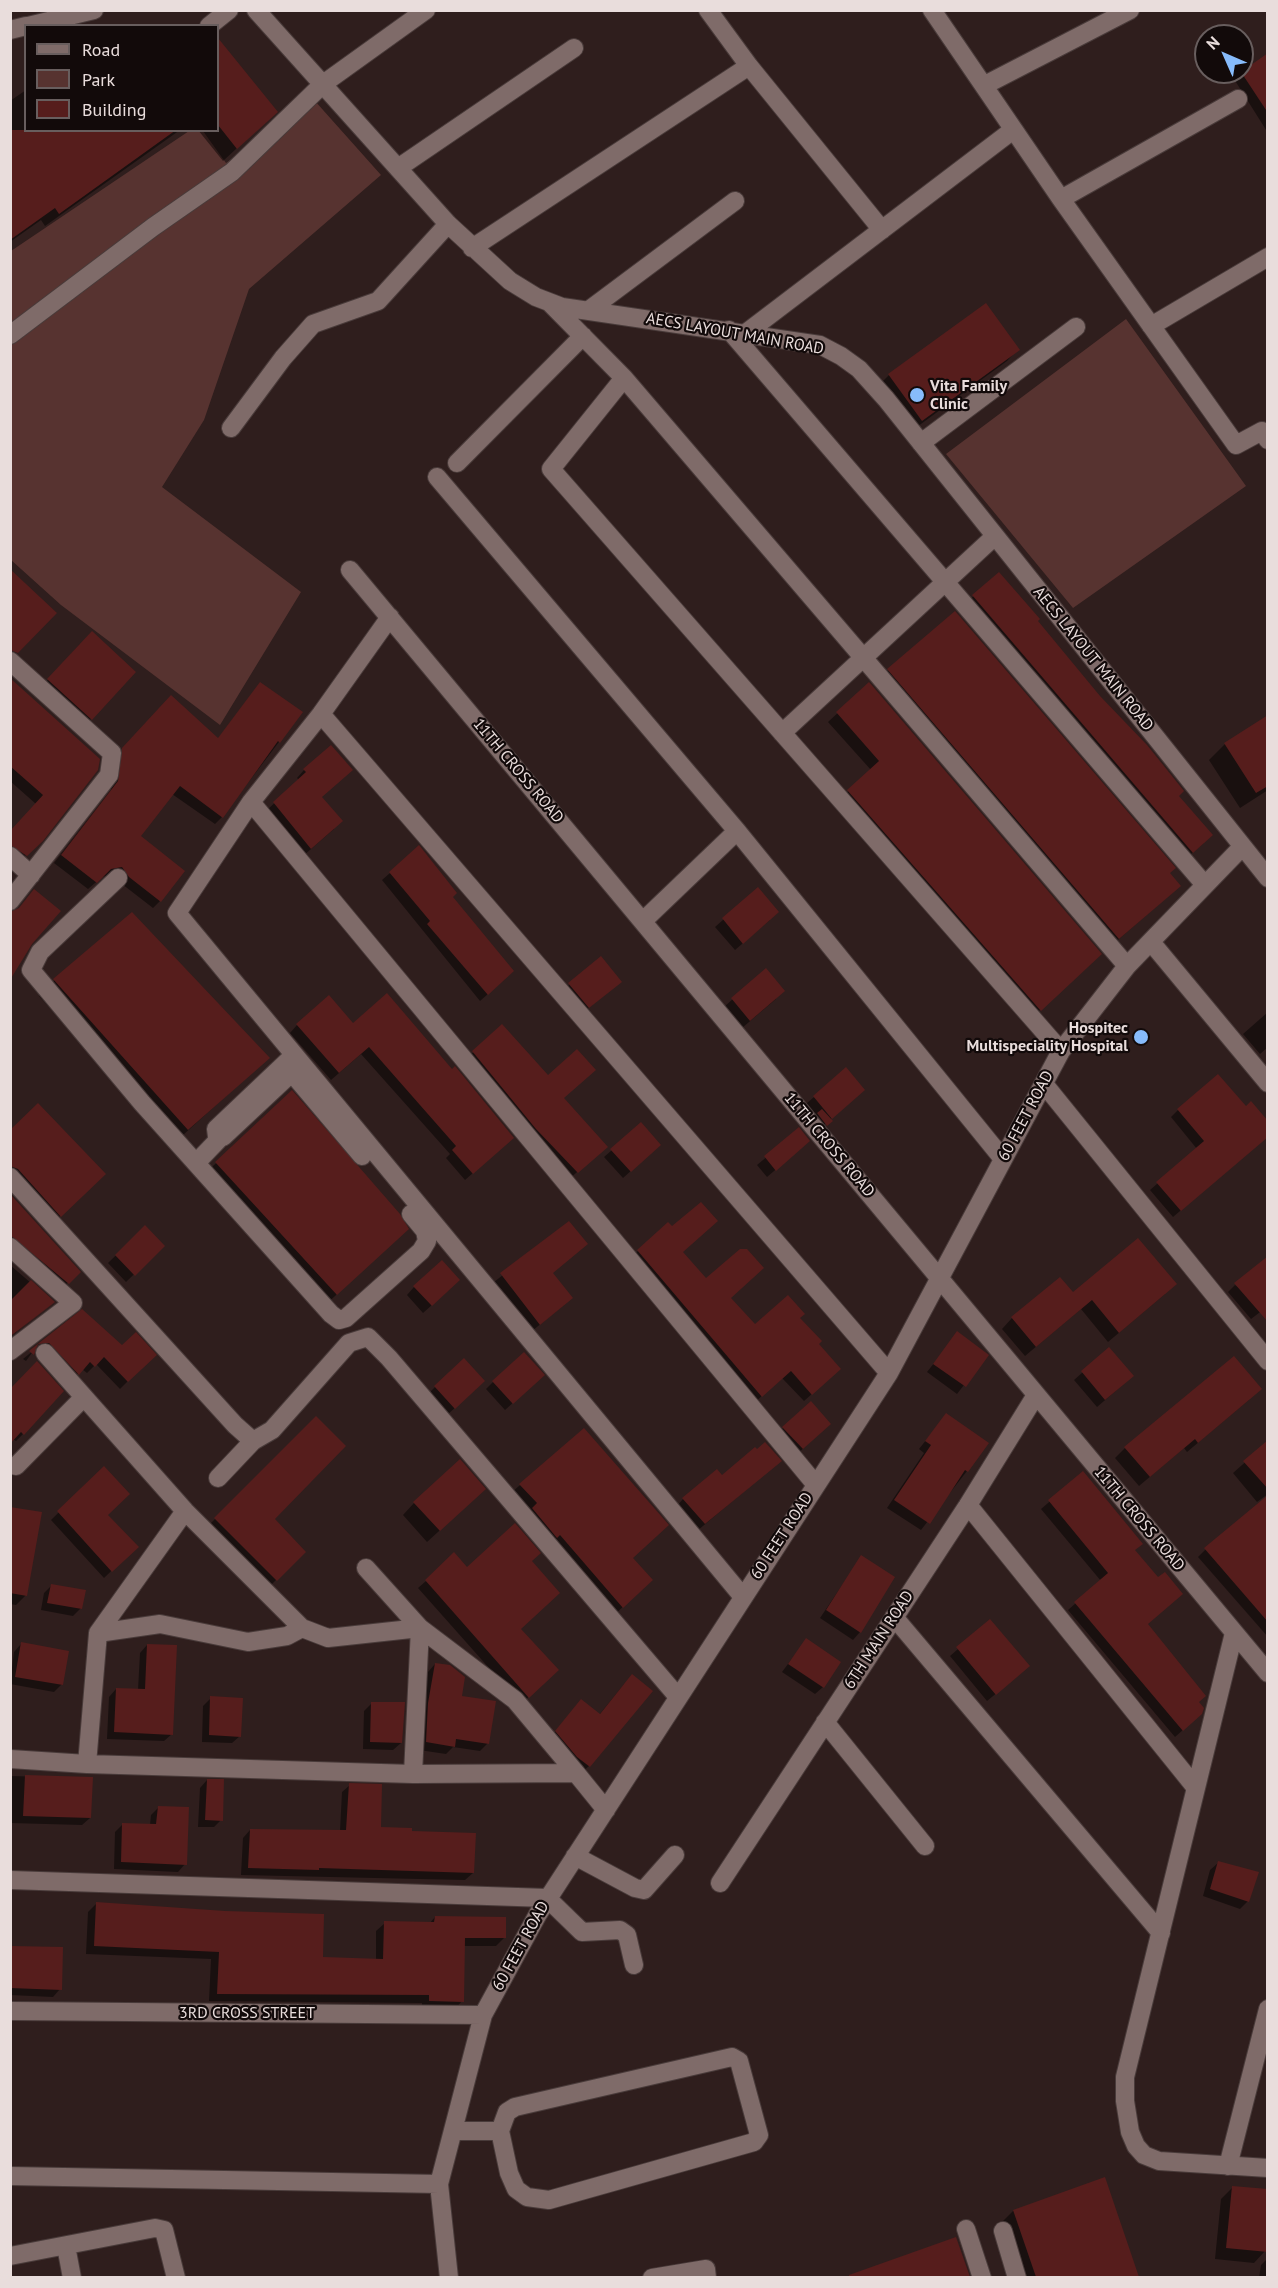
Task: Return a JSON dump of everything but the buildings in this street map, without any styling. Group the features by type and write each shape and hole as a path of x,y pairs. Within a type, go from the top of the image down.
{"street":[{"path":"43,24 59,22 94,10"},
{"path":"212,24 229,10"},
{"name":"AECS LAYOUT MAIN ROAD","path":"256,10 448,224 510,280 562,307 738,331 820,345 840,356 872,384 921,443 1268,878"},
{"path":"10,335 153,227 232,172 323,84 426,10"},
{"path":"708,10 749,66 882,230"},
{"path":"932,10 985,85 1060,200 1236,445 1262,431 1267,439"},
{"path":"985,85 1130,10"},
{"path":"398,168 574,48"},
{"path":"472,248 749,66"},
{"path":"1060,200 1238,99"},
{"path":"1013,130 882,230 738,331 946,582 1205,885"},
{"path":"589,310 735,201"},
{"path":"231,428 283,358 313,324 378,301 448,224"},
{"path":"1151,326 1268,257"},
{"path":"549,302 624,378 1127,966"},
{"path":"921,443 1076,327"},
{"path":"457,463 582,336"},
{"path":"624,378 551,469 1061,1051"},
{"path":"437,477 737,831 1003,1159"},
{"path":"782,733 995,536"},
{"name":"11TH CROSS ROAD","path":"350,570 1268,1673"},
{"path":"118,878 40,952 31,970 195,1163 330,1314 339,1320 346,1318 421,1251 427,1241 425,1231 290,1068 177,913 251,802 321,714 390,617"},
{"path":"10,662 112,753 108,775 10,901"},
{"path":"321,714 889,1373"},
{"path":"251,802 816,1485"},
{"path":"643,921 737,831"},
{"name":"60 FEET ROAD","path":"449,2277 439,2184 483,2015 547,1898 889,1373 1061,1051 1127,966 1242,847"},
{"path":"10,856 31,875"},
{"path":"1151,942 1268,1083"},
{"path":"195,1163 290,1068"},
{"path":"290,1068 743,1597"},
{"path":"1044,1084 1268,1361"},
{"path":"10,1177 235,1425 253,1441"},
{"path":"10,1247 73,1304 10,1351"},
{"path":"218,1478 253,1441 272,1430 349,1343 368,1337 397,1367 678,1697"},
{"path":"45,1353 185,1511 302,1628 328,1638 420,1628"},
{"name":"6TH MAIN ROAD","path":"720,1883 968,1505 1036,1395"},
{"path":"16,1466 84,1397"},
{"path":"968,1505 1196,1788"},
{"path":"87,1764 98,1633 185,1511"},
{"path":"366,1568 420,1628 515,1700 606,1810"},
{"path":"894,1617 1161,1933"},
{"path":"98,1633 160,1624 248,1642 287,1636 302,1628"},
{"path":"413,1774 420,1628"},
{"path":"1234,1633 1125,2077 1125,2101 1130,2132 1136,2146 1144,2155 1159,2161 1268,2168"},
{"path":"825,1722 925,1846"},
{"path":"10,1759 87,1764 413,1774 576,1773"},
{"path":"575,1856 635,1888 644,1890 675,1855"},
{"path":"10,1880 547,1898 582,1932 620,1930 627,1935 634,1965"},
{"path":"1228,2166 1268,2009"},
{"name":"3RD CROSS STREET","path":"10,2011 483,2015"},
{"path":"732,2057 739,2061 759,2134 754,2142 549,2200 527,2197 516,2189 509,2173 500,2131 507,2112 514,2107 732,2057"},
{"path":"453,2130 500,2131"},
{"path":"10,2176 439,2184"},
{"path":"10,2256 155,2228 164,2230 176,2277"},
{"path":"966,2229 982,2277"},
{"path":"1003,2231 1017,2277"},
{"path":"66,2246 72,2277"},
{"path":"652,2277 706,2269 707,2277"}],"green space":[{"path":"315,101 381,175 249,289 204,420 162,487 301,592 220,725 61,605 11,560 11,251 188,132 204,132 226,163"},
{"path":"1126,319 1246,486 1073,608 946,454"}],"place":[{"name":"Vita Family Clinic","path":"917,395"},
{"name":"Hospitec Multispeciality Hospital","path":"1141,1037"}]}
